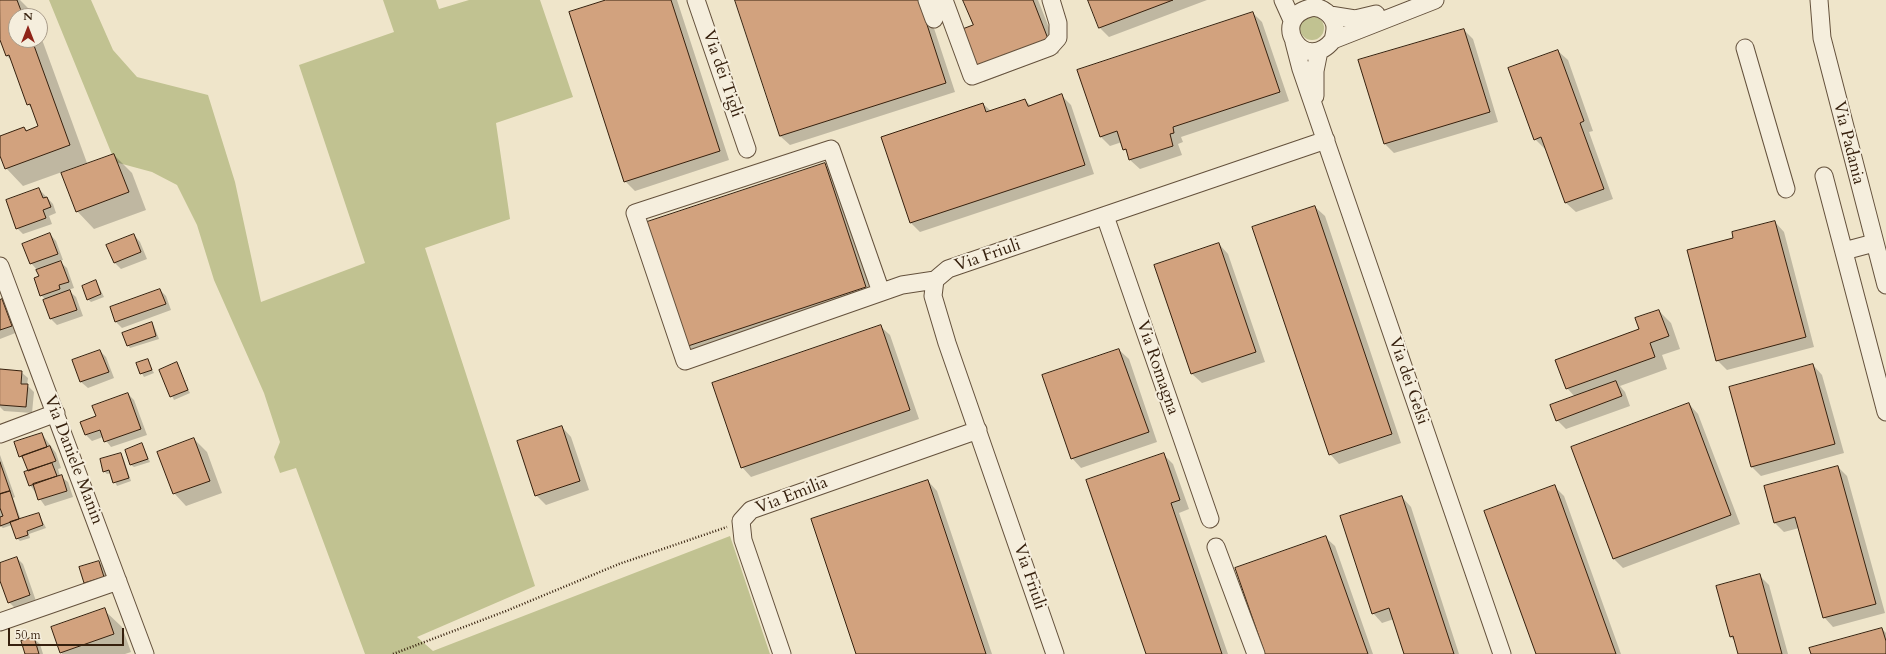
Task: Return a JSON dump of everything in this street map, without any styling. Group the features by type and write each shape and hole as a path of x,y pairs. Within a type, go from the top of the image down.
{"street":[{"name":"Via dei Tigli","path":"696,0 747,149"},
{"path":"927,0 934,19"},
{"path":"944,0 972,76 1050,47 1058,38 1058,23 1051,0"},
{"path":"1283,0 1292,20"},
{"name":"Via Padania","path":"1819,0 1822,38 1886,285"},
{"path":"1330,15 1355,19 1429,2"},
{"path":"1333,40 1429,2"},
{"path":"1308,4 1323,9 1330,15 1336,27 1333,40 1327,47 1319,52 1310,52 1301,49 1294,42 1290,31 1292,20 1308,4"},
{"name":"Via dei Gelsi","path":"1294,42 1301,70 1502,654"},
{"path":"1745,48 1786,189"},
{"path":"1314,108 1315,71 1319,52"},
{"name":"Via Friuli","path":"1055,654 933,296 935,280 948,269 1326,140"},
{"path":"880,292 831,148 635,213 685,361 880,292 902,285 935,280"},
{"path":"1824,176 1882,382 1886,412"},
{"name":"Via Romagna","path":"1105,216 1210,519"},
{"path":"1844,251 1874,243"},
{"name":"Via Daniele Manin","path":"0,266 145,654"},
{"path":"0,434 56,413"},
{"name":"Via Emilia","path":"782,654 743,540 742,522 750,510 978,430"},
{"path":"1216,547 1256,654"},
{"path":"0,622 118,581"}],"path":[{"path":"393,654 506,611 619,564 742,522"}],"green space":[{"path":"49,0 91,0 113,50 137,77 208,95 235,182 261,302 365,263 299,65 394,32 383,0 436,0 439,9 469,0 540,0 573,97 496,123 510,219 425,248 535,586 417,637 433,651 730,536 770,654 365,654 296,468 280,473 274,457 280,442 264,393 214,280 197,225 177,185 152,172 115,162"},
{"path":"1312,16 1321,19 1324,28 1321,37 1312,40 1303,37 1300,28 1303,19"}],"building":[{"path":"0,0 17,0 20,8 8,8 8,48 35,48 70,145 5,169 0,156 0,136 24,127 26,131 38,126 30,104 27,105 9,55 6,56 0,40"},
{"path":"606,0 671,0 720,151 624,182 569,12"},
{"path":"735,0 919,0 946,83 780,136"},
{"path":"963,0 1033,0 1050,44 973,73 957,31 973,25"},
{"path":"1088,0 1173,0 1099,28"},
{"path":"1253,12 1280,92 1173,127 1174,133 1170,134 1173,146 1129,160 1126,149 1123,150 1117,131 1100,137 1077,70"},
{"path":"1464,29 1490,112 1384,144 1358,60"},
{"path":"1558,50 1584,121 1580,123 1604,189 1565,203 1541,137 1534,140 1508,68"},
{"path":"1062,94 1085,165 910,223 881,137 983,103 986,112 1025,99 1028,106"},
{"path":"114,154 129,192 76,212 61,173"},
{"path":"825,163 866,287 685,347 644,223"},
{"path":"39,188 43,198 47,197 51,207 43,210 46,218 16,229 6,200"},
{"path":"1315,206 1392,434 1329,455 1252,227"},
{"path":"1775,221 1806,337 1716,361 1687,250 1733,238 1732,232"},
{"path":"50,233 58,254 30,264 22,244"},
{"path":"134,234 141,252 114,263 106,245"},
{"path":"1219,243 1256,352 1191,374 1154,265"},
{"path":"61,261 69,282 59,285 60,289 40,296 34,278 39,276 36,270"},
{"path":"96,280 101,294 87,300 82,286"},
{"path":"160,289 166,304 115,322 110,307"},
{"path":"70,290 77,310 50,319 43,300"},
{"path":"2,299 12,326 0,330 0,300"},
{"path":"1659,310 1669,336 1650,343 1655,357 1566,389 1555,360 1639,329 1635,318"},
{"path":"152,322 156,336 127,346 122,333"},
{"path":"881,325 910,410 741,468 712,383"},
{"path":"1119,349 1149,432 1071,459 1042,375"},
{"path":"100,350 109,372 80,382 72,360"},
{"path":"148,359 152,370 140,374 136,363"},
{"path":"177,362 188,390 170,397 159,370"},
{"path":"1813,364 1835,444 1751,467 1729,387"},
{"path":"0,369 22,371 21,384 28,384 26,407 0,405"},
{"path":"1616,381 1622,396 1556,421 1550,405"},
{"path":"128,393 141,429 104,442 100,430 85,435 80,422 96,416 92,406"},
{"path":"1689,403 1731,515 1613,559 1571,447"},
{"path":"562,426 580,481 535,496 517,441"},
{"path":"42,433 47,447 19,457 14,442"},
{"path":"194,438 210,481 173,494 157,452"},
{"path":"142,443 148,459 130,465 125,450"},
{"path":"50,446 56,461 28,471 22,456"},
{"path":"121,453 129,478 113,483 109,470 103,472 100,459"},
{"path":"1164,453 1180,500 1171,503 1222,654 1146,654 1086,480"},
{"path":"0,462 10,491 0,494"},
{"path":"52,463 57,476 29,486 24,472"},
{"path":"1838,466 1876,604 1823,618 1795,517 1774,523 1764,486"},
{"path":"62,475 67,491 38,500 33,484"},
{"path":"928,480 986,654 856,654 811,519"},
{"path":"1555,485 1616,654 1536,654 1484,511"},
{"path":"10,491 19,519 0,526 0,517 3,516 0,508 0,494"},
{"path":"1402,496 1454,654 1404,654 1389,608 1372,614 1340,516"},
{"path":"39,513 43,525 27,531 28,535 16,539 10,522"},
{"path":"1326,536 1368,654 1265,654 1235,568"},
{"path":"17,557 30,595 8,603 0,581 0,563"},
{"path":"99,561 104,577 84,583 79,567"},
{"path":"1760,574 1782,654 1738,654 1733,636 1730,637 1716,586"},
{"path":"105,608 114,634 60,653 51,627"},
{"path":"1882,628 1886,641 1886,654 1811,654 1809,648"},
{"path":"34,637 39,654 25,654 21,641"}]}
